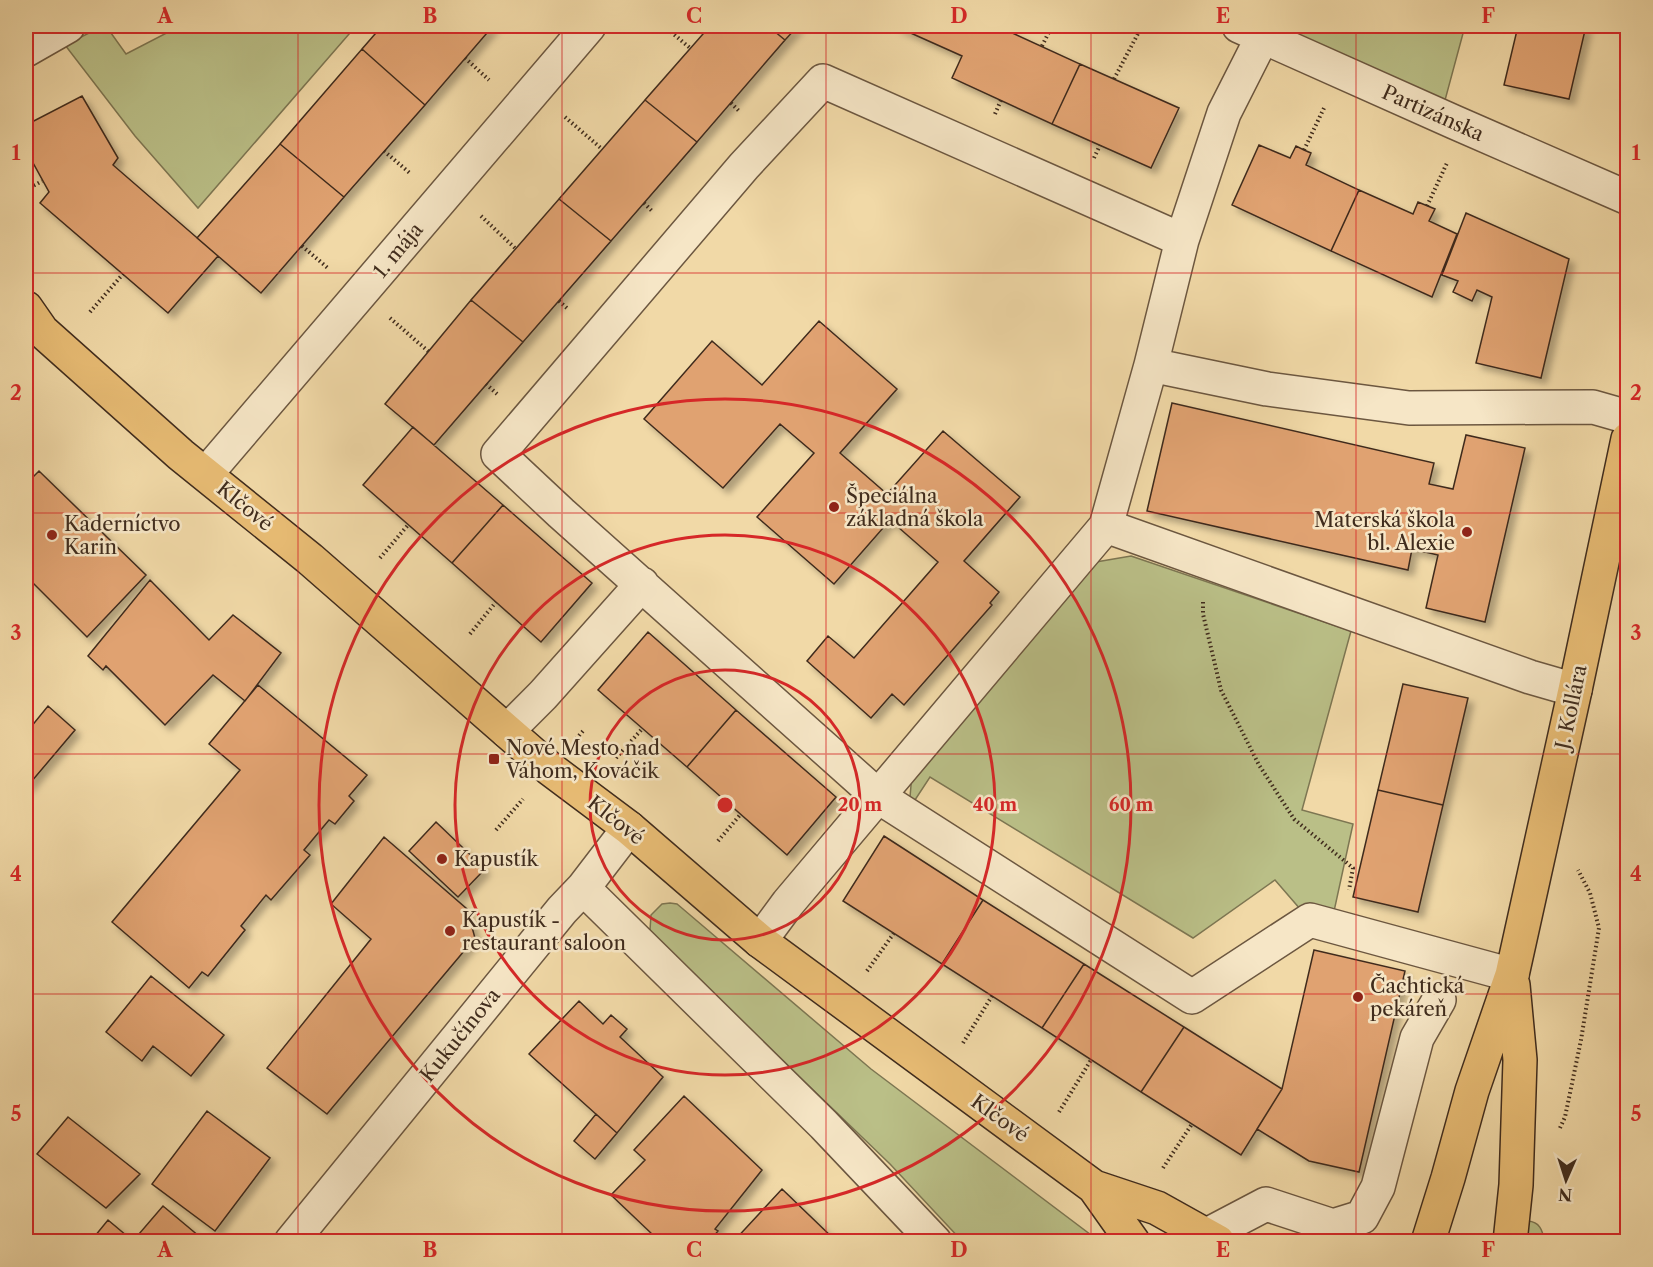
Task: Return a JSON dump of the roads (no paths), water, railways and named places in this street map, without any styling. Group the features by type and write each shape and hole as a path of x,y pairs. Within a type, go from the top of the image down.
{"main road":[{"name":"Klčové","path":"26,308 42,331 181,455 310,559 549,768 629,828 760,941 1094,1187 1157,1208 1213,1238"},
{"name":"J. Kollára","path":"1428,1242 1472,1091 1512,975 1628,439"},
{"name":"J. Kollára","path":"1510,1242 1516,1185 1521,1060 1512,975"},
{"name":"Klčové","path":"1094,1187 1133,1242"}],"street":[{"path":"26,50 68,26"},
{"name":"1. mája","path":"206,474 589,26"},
{"path":"760,941 789,903 1106,526 1151,365 1182,240 1251,31"},
{"name":"Partizánska","path":"1251,31 1628,198"},
{"path":"1182,240 823,81 744,166 498,454 879,797 1192,997 1310,921 1512,975"},
{"path":"1151,365 1268,389 1409,408 1593,408 1628,417"},
{"path":"1106,526 1530,677 1575,690"},
{"path":"507,731 543,695 642,584"},
{"name":"Kukučínova","path":"291,1242 562,910 583,888 629,828"},
{"path":"583,888 824,1125 935,1242"},
{"path":"1213,1238 1266,1204 1333,1226 1362,1217 1378,1187 1417,1038 1439,1000"}],"place":[{"name":"Špeciálna základná škola","path":"834,507"},
{"name":"Materská škola bl. Alexie","path":"1467,532"},
{"name":"Kaderníctvo Karin","path":"52,535"},
{"name":"Nové Mesto nad Váhom, Kováčik","path":"494,759"},
{"name":"Kapustík","path":"442,859"},
{"name":"Kapustík - restaurant saloon","path":"450,931"},
{"name":"Čachtická pekáreň","path":"1358,997"}]}
